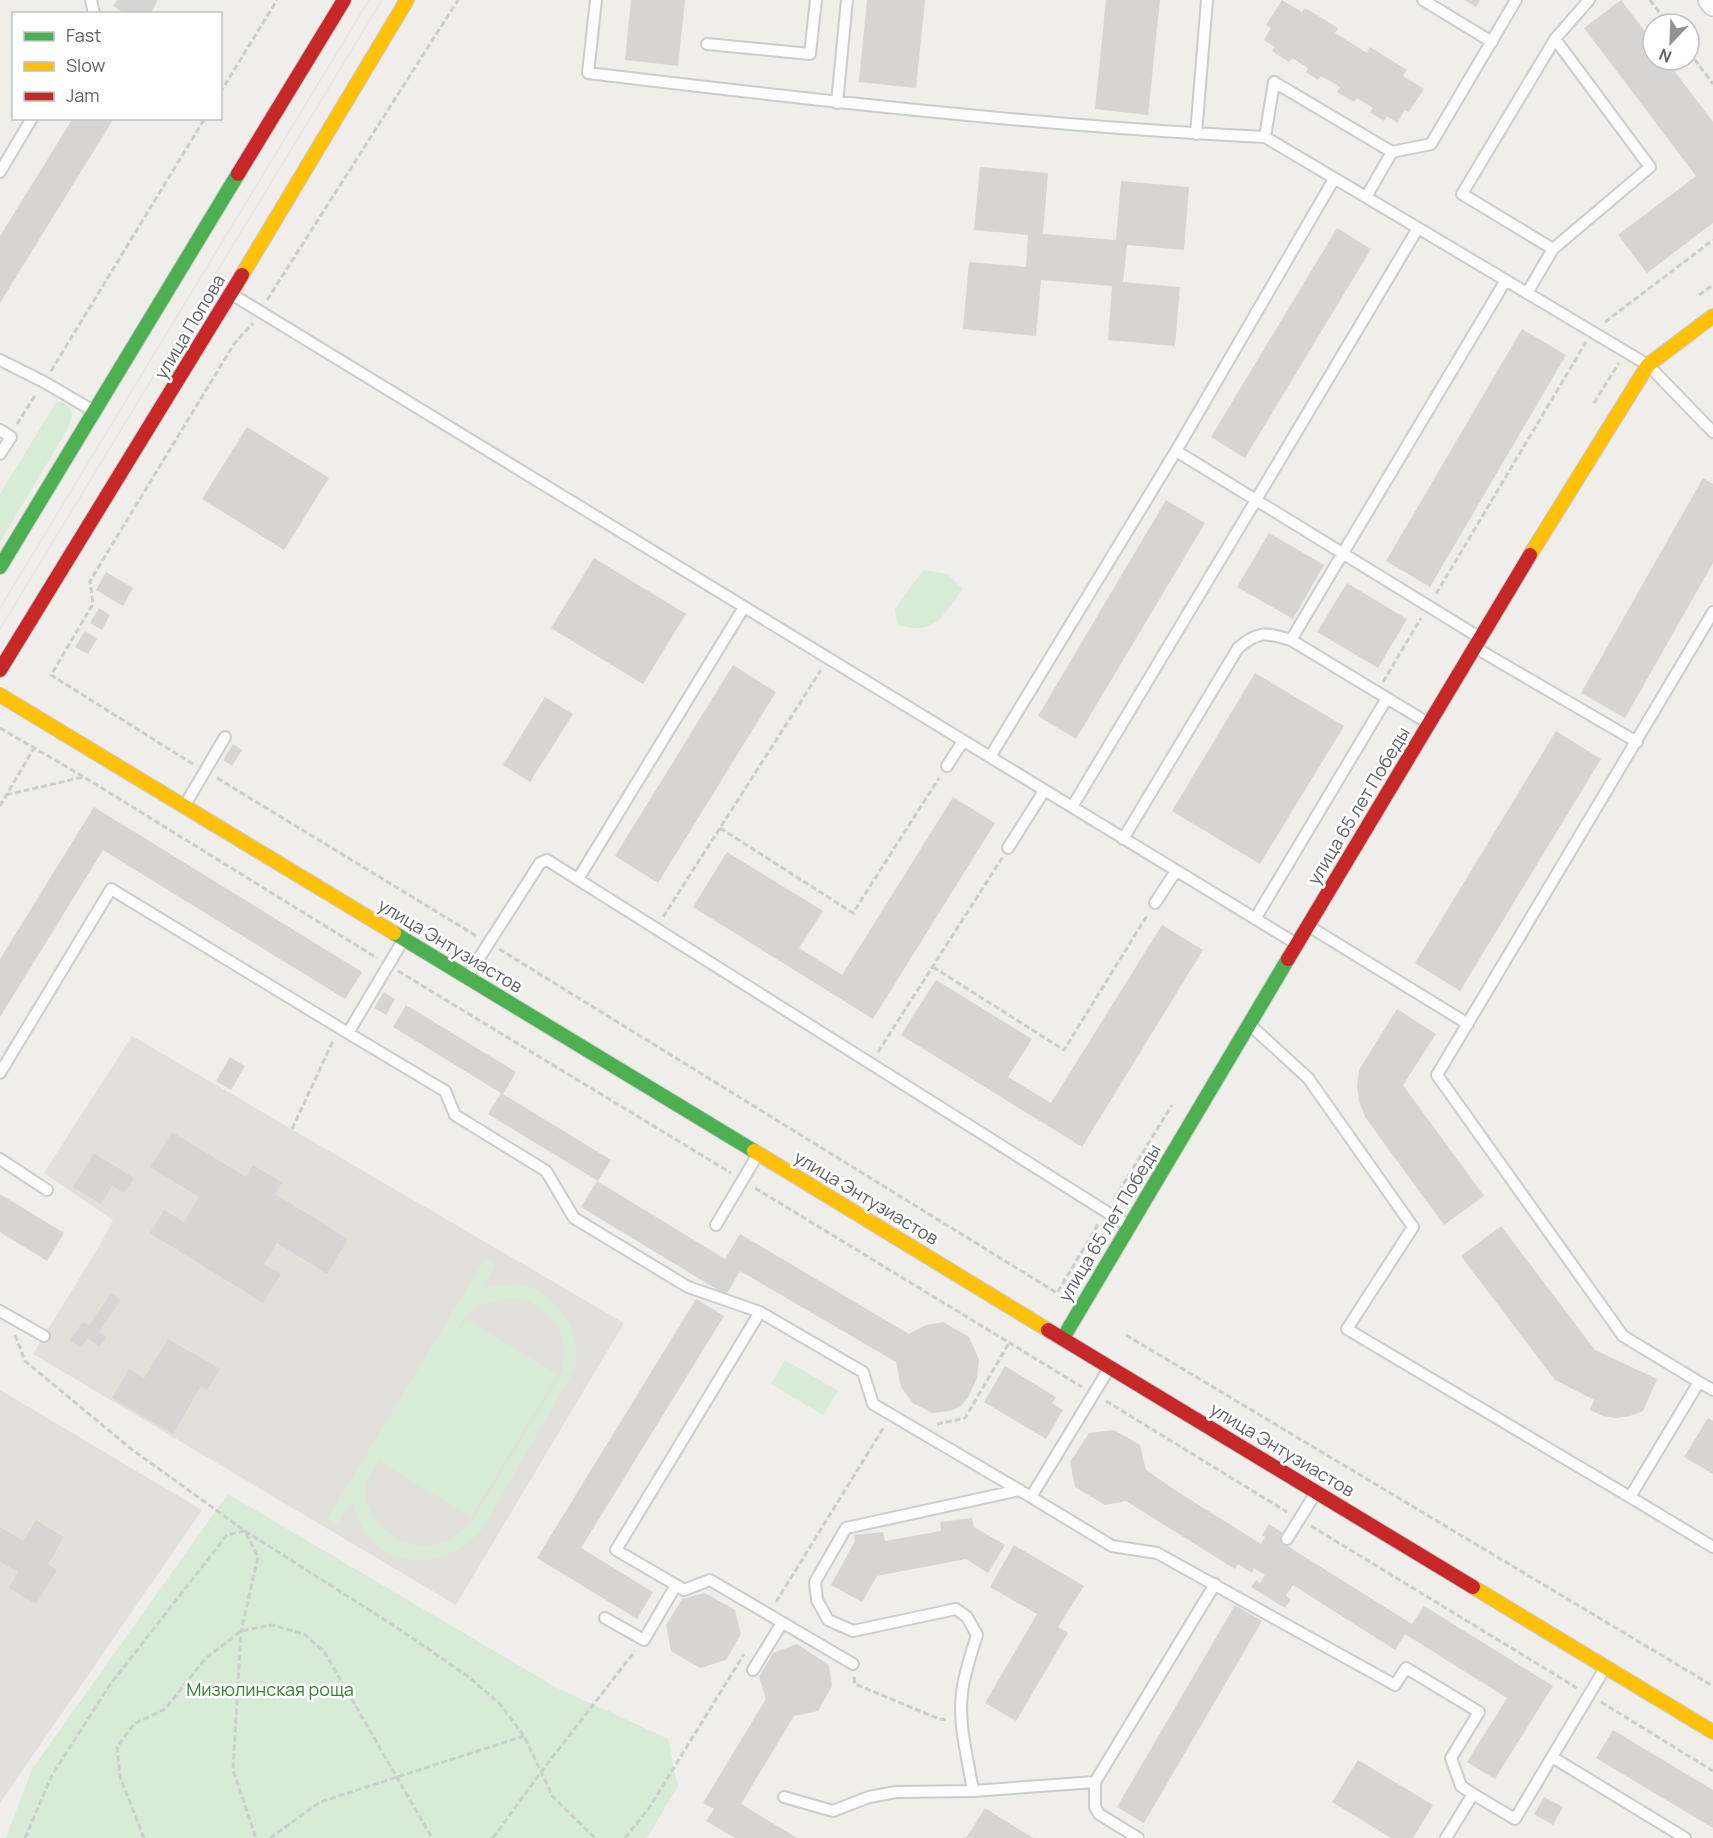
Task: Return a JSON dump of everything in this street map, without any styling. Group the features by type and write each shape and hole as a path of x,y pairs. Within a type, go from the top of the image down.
{"street":[{"name":"улица Попова","path":"0,567 344,0"},
{"name":"улица Попова","path":"0,670 231,294 407,0"},
{"path":"1709,0 1713,5"},
{"name":"улица 65 лет Победы","path":"1063,1338 1476,642 1648,365 1713,316"},
{"name":"улица Энтузиастов","path":"0,695 1713,1732"}],"lane":[{"path":"596,0 588,73 837,103 1196,134 1265,137 1648,365 1713,432"},
{"path":"707,45 810,54 816,0"},
{"path":"837,103 847,0"},
{"path":"1196,134 1207,0"},
{"path":"1423,0 1492,42"},
{"path":"1265,137 1274,82 1392,152 1431,144 1516,0"},
{"path":"1552,249 1461,194 1556,39 1589,0"},
{"path":"1527,293 1552,249 1650,167 1556,39"},
{"path":"0,172 31,120"},
{"path":"1366,197 1392,152"},
{"path":"990,757 1176,451 1335,179"},
{"path":"1072,807 1418,228"},
{"path":"1291,640 1506,280"},
{"path":"231,294 1298,945"},
{"path":"0,360 95,411"},
{"path":"0,454 11,437 5,433"},
{"path":"1176,451 1428,606 1476,642 1637,742"},
{"path":"578,879 744,607"},
{"path":"1713,612 1437,1075 1623,1336 1713,1390"},
{"path":"1123,839 1238,648 1252,636 1271,635 1291,640 1429,723"},
{"path":"1255,918 1382,695"},
{"path":"185,806 225,737"},
{"path":"947,766 963,741"},
{"path":"1008,848 1044,791"},
{"path":"467,977 540,863 547,860 1129,1226"},
{"path":"1155,903 1176,871"},
{"path":"0,1073 111,889 445,1091 455,1115 546,1171 574,1218 688,1287 760,1312 863,1372 873,1404 1112,1546 1157,1553 1395,1685 1406,1668 1479,1712 1451,1758 1461,1786 1515,1819 1605,1667"},
{"path":"1309,926 1468,1024"},
{"path":"343,1030 389,965 404,939"},
{"path":"1250,1025 1308,1078 1413,1227 1347,1329 1713,1547"},
{"path":"716,1225 758,1154"},
{"path":"0,1159 47,1190"},
{"path":"760,1312 616,1550 684,1590 710,1580 853,1665"},
{"path":"3,1313 44,1336"},
{"path":"1032,1497 1110,1367"},
{"path":"1630,1497 1699,1382"},
{"path":"973,1791 962,1722 962,1694 977,1635 967,1617 956,1609 853,1631 828,1620 817,1600 815,1582 846,1528 1020,1490"},
{"path":"1287,1539 1316,1492"},
{"path":"1138,1838 1099,1814 1095,1807 1095,1782 1215,1584"},
{"path":"604,1618 644,1640 676,1585"},
{"path":"753,1670 782,1623"},
{"path":"1552,1757 1685,1838"},
{"path":"784,1797 833,1811 869,1797 896,1792 973,1791 1095,1782"},
{"path":"1446,1838 1473,1794"}],"path":[{"path":"222,90 277,0"},
{"path":"458,0 260,312 234,344 90,581 93,604 51,675 1057,1293"},
{"path":"1701,68 1713,84"},
{"path":"5,433 44,382 204,120"},
{"path":"1382,695 1428,606 1592,332 1713,240"},
{"path":"656,929 828,659"},
{"path":"0,728 84,777 1713,1771"},
{"path":"0,806 34,747"},
{"path":"720,828 853,913 947,766"},
{"path":"6,795 84,777"},
{"path":"871,1064 1008,848"},
{"path":"933,967 1064,1050 1155,903"},
{"path":"292,1129 343,1030"},
{"path":"3,1313 25,1361 130,1448 244,1531 469,1677 501,1704 524,1736 553,1797 595,1838"},
{"path":"1126,1335 1713,1686"},
{"path":"917,1430 965,1418 1009,1343"},
{"path":"244,1531 258,1557 241,1631 233,1770 256,1838"},
{"path":"25,1838 52,1775 109,1686 227,1535 244,1531"},
{"path":"144,1838 120,1778 117,1747 134,1724 165,1709 205,1659 241,1631 272,1625 304,1634 325,1653 432,1838"},
{"path":"493,1838 541,1772 644,1640"},
{"path":"853,1665 855,1684 939,1719 962,1722"},
{"path":"270,1838 320,1802 524,1736"}],"shaded area":[{"path":"132,1036 624,1323 456,1605 33,1354 113,1220 44,1173"},
{"path":"0,1390 202,1510 0,1803"}],"green space":[{"path":"61,401 70,408 72,416 67,430 0,542 0,494 55,404"},
{"path":"923,570 947,574 963,589 943,615 929,626 910,628 897,624 895,609"},
{"path":"485,1259 495,1265 483,1287 526,1286 542,1293 556,1305 567,1320 575,1340 575,1369 481,1531 458,1549 445,1555 417,1560 389,1553 371,1541 358,1518 352,1500 337,1525 327,1519","holes":["509,1297 529,1301 548,1315 559,1329 564,1349 562,1372 472,1521 462,1531 442,1543 428,1546 414,1545 400,1540 377,1522 366,1496 367,1481 379,1461 471,1517 558,1375 466,1319 434,1370 468,1313 486,1303"]},
{"path":"785,1360 838,1391 823,1415 771,1384"},
{"name":"Мизюлинская роща","path":"228,1494 557,1688 607,1711 610,1708 612,1713 668,1739 678,1786 647,1838 6,1838 32,1769"}],"building":[{"path":"117,0 158,0 151,12 123,12 113,6"},
{"path":"631,0 685,0 678,66 625,60"},
{"path":"867,0 925,0 916,88 859,82"},
{"path":"1106,0 1160,0 1148,115 1095,109"},
{"path":"1282,0 1302,12 1305,8 1338,28 1335,33 1367,53 1370,47 1407,70 1403,76 1424,89 1409,112 1405,110 1397,123 1387,116 1384,121 1370,112 1373,108 1357,98 1354,102 1337,92 1340,87 1321,76 1318,80 1306,72 1308,68 1292,58 1289,62 1272,51 1275,47 1264,40 1271,28 1266,25"},
{"path":"1464,0 1480,0 1476,7"},
{"path":"1621,0 1641,26 1641,72 1675,72 1713,122 1713,223 1647,273 1618,235 1696,176 1584,28"},
{"path":"72,120 113,120 0,303 0,236"},
{"path":"980,167 1048,173 1043,234 1116,240 1121,181 1189,187 1184,250 1127,245 1123,282 1180,287 1175,346 1108,340 1112,286 1041,280 1036,336 963,329 969,262 1026,267 1028,235 974,230"},
{"path":"1337,228 1371,249 1245,458 1211,437"},
{"path":"1522,329 1566,355 1430,587 1386,561"},
{"path":"247,427 329,478 284,550 202,499"},
{"path":"1703,478 1713,484 1713,563 1625,718 1581,693"},
{"path":"1166,500 1205,523 1076,739 1038,716"},
{"path":"1269,533 1324,565 1293,619 1237,587"},
{"path":"594,558 686,614 643,684 551,628"},
{"path":"106,572 133,588 123,606 96,590"},
{"path":"1347,583 1407,619 1378,668 1317,632"},
{"path":"99,608 110,615 102,630 90,623"},
{"path":"85,631 97,639 88,654 75,647"},
{"path":"733,665 776,692 658,883 615,856"},
{"path":"1255,673 1344,726 1260,864 1172,811"},
{"path":"545,697 573,714 530,782 503,765"},
{"path":"1556,731 1601,759 1460,991 1415,963"},
{"path":"233,744 242,750 232,766 223,760"},
{"path":"953,797 995,823 873,1019 693,907 727,852 823,911 799,948 842,975"},
{"path":"94,807 362,972 345,999 103,850 0,1017 0,959"},
{"path":"1162,925 1203,950 1082,1147 901,1035 936,980 1032,1039 1008,1077 1051,1103"},
{"path":"384,992 395,999 386,1015 374,1008"},
{"path":"406,1005 516,1072 503,1094 611,1160 598,1181 488,1114 501,1093 393,1027"},
{"path":"1397,1009 1436,1034 1403,1085 1484,1196 1444,1225 1365,1117 1359,1101 1357,1086 1359,1070"},
{"path":"230,1057 245,1066 231,1090 216,1081"},
{"path":"172,1132 246,1177 253,1165 282,1183 275,1194 348,1239 327,1274 277,1243 264,1264 281,1274 263,1303 150,1233 164,1210 184,1222 199,1197 150,1167"},
{"path":"94,1153 134,1178 124,1193 112,1186 101,1204 73,1187"},
{"path":"597,1181 725,1259 740,1234 909,1334 926,1325 943,1322 969,1337 979,1360 977,1378 968,1397 960,1407 950,1411 932,1413 913,1403 901,1387 896,1362 740,1271 726,1295 581,1207"},
{"path":"0,1194 64,1233 47,1261 0,1232"},
{"path":"1501,1226 1595,1350 1657,1379 1643,1411 1616,1418 1603,1416 1590,1410 1594,1400 1555,1380 1461,1256"},
{"path":"111,1293 121,1300 99,1332 106,1337 99,1346 88,1338 81,1348 70,1340 83,1322 89,1325"},
{"path":"696,1299 724,1316 581,1548 653,1592 637,1619 537,1558"},
{"path":"168,1339 220,1369 207,1390 201,1386 173,1434 112,1398 129,1369 144,1378"},
{"path":"1005,1366 1056,1397 1052,1403 1063,1410 1046,1439 984,1402"},
{"path":"1708,1418 1713,1421 1713,1474 1684,1457"},
{"path":"1114,1430 1140,1445 1146,1470 1261,1544 1265,1537 1262,1535 1269,1524 1286,1535 1281,1542 1412,1624 1424,1606 1553,1686 1495,1779 1467,1762 1507,1698 1405,1634 1395,1650 1293,1585 1286,1596 1291,1599 1285,1608 1251,1587 1256,1580 1260,1583 1265,1575 1254,1568 1252,1573 1238,1564 1235,1569 1126,1501 1105,1505 1075,1487 1070,1462 1089,1433"},
{"path":"972,1518 974,1527 1005,1545 988,1573 966,1559 877,1576 862,1602 831,1585 855,1541 854,1535 883,1532 885,1541 941,1531 940,1522"},
{"path":"36,1520 64,1537 48,1564 57,1570 36,1604 9,1588 18,1572 0,1562 0,1527 23,1541"},
{"path":"1014,1545 1084,1586 1058,1627 1068,1633 1016,1721 985,1703 1037,1614 990,1587"},
{"path":"705,1593 735,1610 741,1634 726,1660 700,1668 671,1651 666,1625 682,1599"},
{"path":"1235,1605 1262,1621 1144,1823 1117,1807"},
{"path":"797,1644 829,1665 832,1686 818,1711 794,1716 741,1804 797,1838 735,1838 706,1821 714,1809 703,1803 766,1699 759,1677 773,1653"},
{"path":"1613,1730 1713,1790 1713,1828 1596,1758"},
{"path":"1358,1760 1433,1805 1413,1838 1391,1838 1332,1802"},
{"path":"1544,1797 1563,1807 1553,1825 1534,1814"},
{"path":"985,1808 1033,1838 966,1838"}],"tram line":[{"path":"0,608 369,0"},
{"path":"0,629 382,0"}],"traffic: fast":[{"path":"0,567 238,174"},
{"path":"394,933 754,1151"},
{"path":"1063,1338 1288,959"}],"traffic: slow":[{"path":"242,275 407,0"},
{"path":"1530,555 1648,365 1713,316"},
{"path":"0,695 394,933"},
{"path":"754,1151 1048,1330"},
{"path":"1473,1587 1713,1732"}],"traffic: jam":[{"path":"238,174 344,0"},
{"path":"0,670 242,275"},
{"path":"1288,959 1530,555"},
{"path":"1048,1330 1473,1587"}]}
